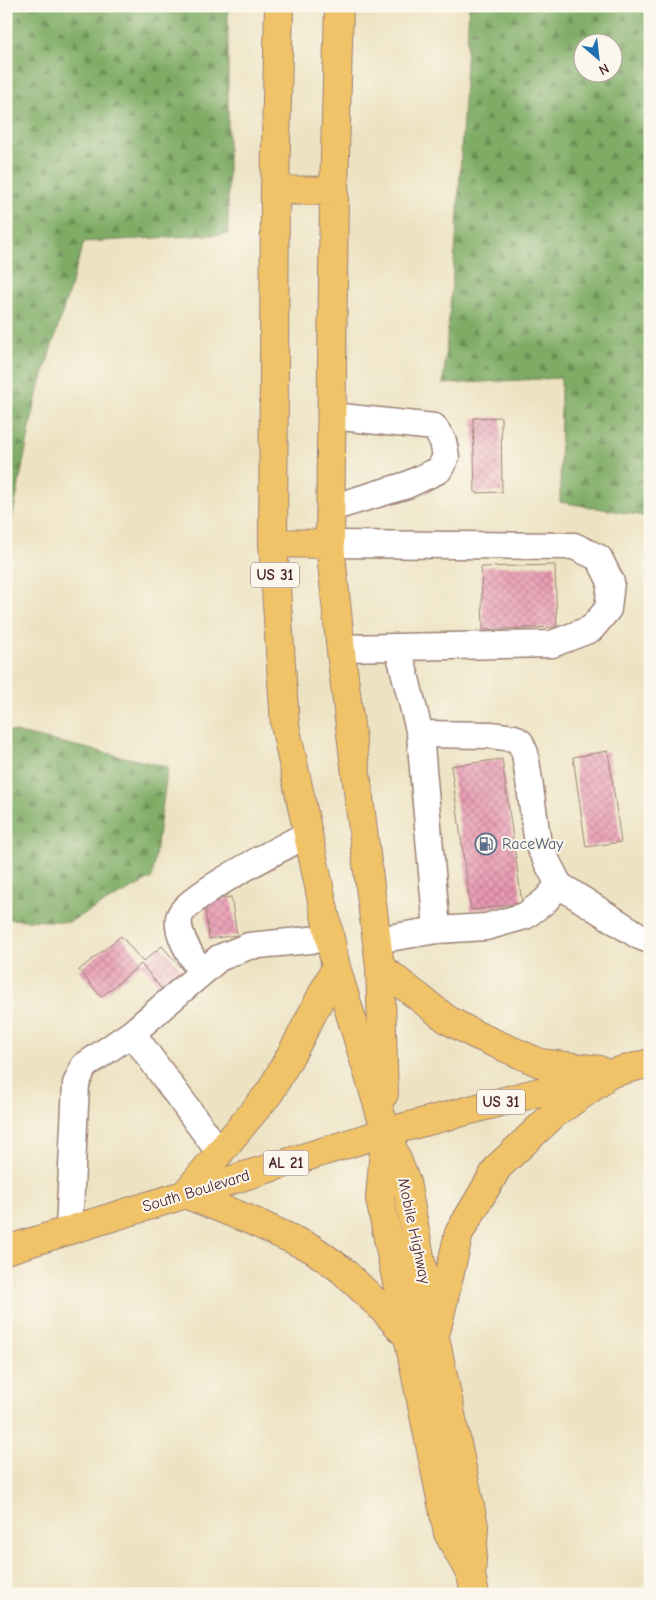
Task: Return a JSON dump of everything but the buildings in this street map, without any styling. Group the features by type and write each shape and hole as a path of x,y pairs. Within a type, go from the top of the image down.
{"main road":[{"name":"US 31","path":"279,6 274,190 273,543 285,725 336,967 386,1132 650,1063"},
{"path":"339,6 334,191 330,544 380,967 386,1132"},
{"path":"274,190 334,191"},
{"path":"273,543 330,544"},
{"path":"336,967 270,1092 185,1194 250,1220 313,1249 342,1270 382,1308 421,1337 459,1233 498,1166 553,1115 616,1072"},
{"path":"380,967 448,1020 476,1035 540,1063 616,1072"},
{"name":"South Boulevard","path":"6,1250 386,1132"},
{"name":"Mobile Highway","path":"386,1132 406,1182 421,1337 448,1533 473,1584"}],"lane":[{"path":"331,508 407,485 440,470 446,457 443,441 434,427 332,416"},
{"path":"330,544 574,546 599,558 611,582 608,609 591,629 552,644 341,648"},
{"path":"398,647 420,734 437,930"},
{"path":"420,734 490,735 514,738 520,742 525,753 538,844 559,885 639,936 650,940"},
{"path":"201,974 178,930 178,916 187,905 224,880 308,834"},
{"path":"377,940 437,930 486,926 525,916 545,902 559,885"},
{"path":"69,1230 76,1084 84,1066 132,1033 219,958 249,946 330,938"},
{"path":"132,1033 220,1153"}],"green space":[{"path":"6,6 228,6 228,234 84,242 36,398 6,550"},
{"path":"469,6 650,6 650,517 560,502 561,378 443,384 457,228"},
{"path":"6,730 168,767 152,878 69,922 6,919"}],"place":[{"name":"RaceWay","path":"486,844"}]}
